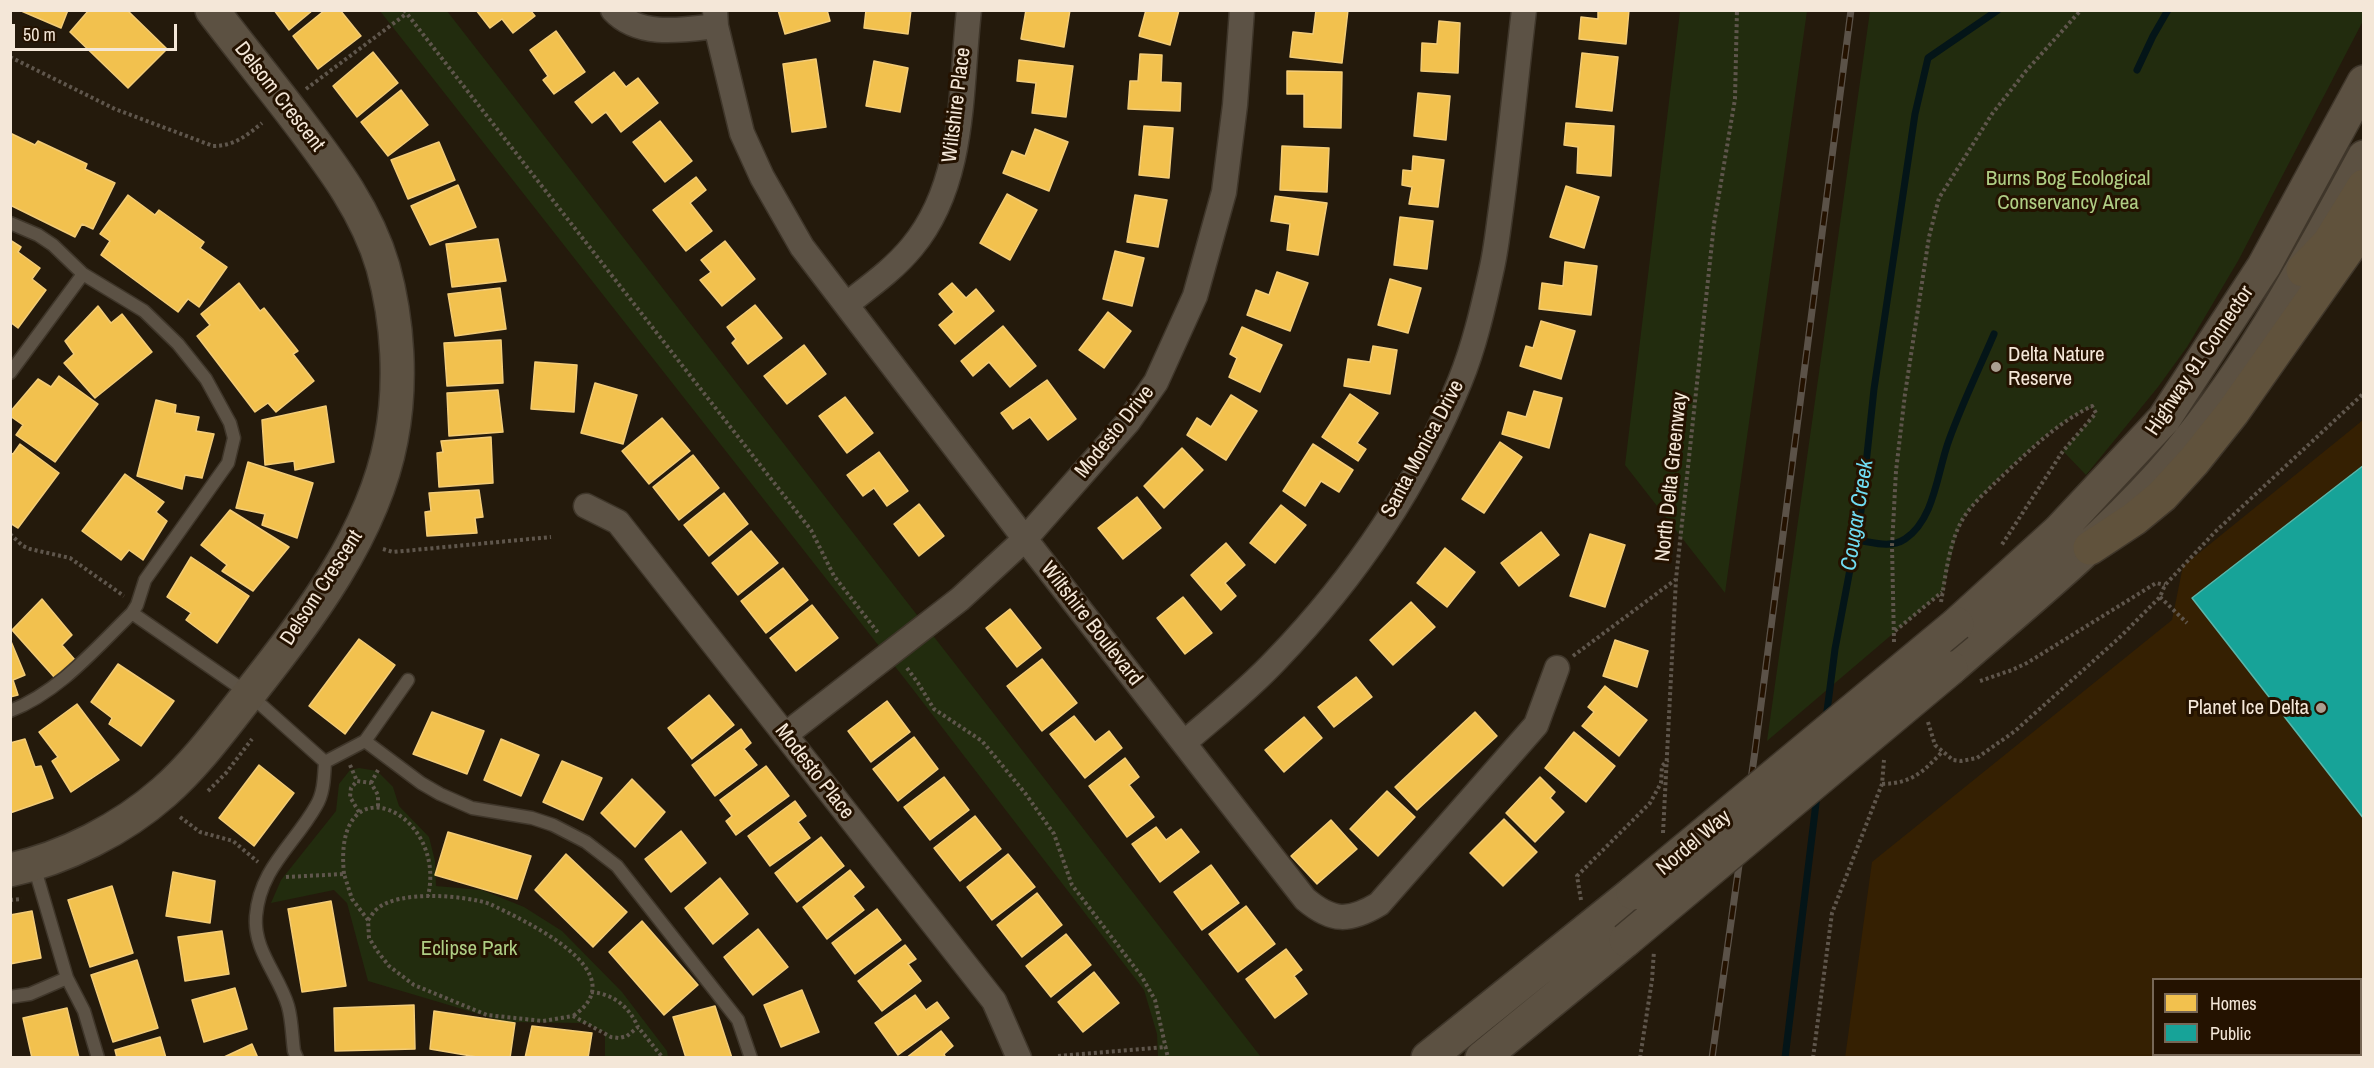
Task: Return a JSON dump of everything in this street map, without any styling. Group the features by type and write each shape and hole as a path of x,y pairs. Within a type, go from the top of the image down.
{"highway":[{"path":"2303,270 2329,243 2364,186"},
{"path":"2090,548 2134,519 2162,496 2194,461 2233,412 2364,226"}],"main road":[{"name":"Delsom Crescent","path":"22,878 135,815 164,793 192,766 249,694 328,585 368,512 379,485 391,440 397,394 395,340 389,292 374,242 358,206 336,171 212,10"},
{"name":"Highway 91 Connector","path":"1957,624 2059,531 2164,419 2264,266 2364,82"},
{"name":"Highway 91 Connector","path":"1961,677 2090,548 2161,473 2218,403 2246,363 2303,270 2364,157"},
{"name":"Nordel Way","path":"1428,1058 1633,894 1957,624"},
{"name":"Nordel Way","path":"1482,1058 1626,940 1961,677"}],"street":[{"path":"613,10 632,23 653,30 681,31 715,18"},
{"name":"Wiltshire Place","path":"846,304 889,272 913,246 932,217 944,188 956,148 969,10"},
{"name":"Modesto Drive","path":"785,735 960,599 1025,539 1134,414 1156,382 1194,296 1224,192 1235,105 1242,10"},
{"name":"Santa Monica Drive","path":"1185,742 1275,662 1334,595 1368,549 1401,496 1433,440 1461,380 1478,326 1492,269 1524,10"},
{"name":"Wiltshire Boulevard","path":"715,18 742,133 762,177 802,247 1305,899 1321,912 1346,917 1363,914 1379,904 1536,725 1557,668"},
{"name":"Modesto Place","path":"586,506 618,522 994,1001 1018,1058"}],"lane":[{"path":"10,223 38,235 53,245 82,274 144,310 178,344 206,379 230,423 234,438 228,463 145,580 134,609 66,677 23,706 10,711"},
{"path":"10,373 82,274"},
{"path":"134,609 249,694 325,762"},
{"path":"325,762 365,741 408,680"},
{"path":"365,741 421,783 440,794 472,808 532,818 553,825 586,842 617,866 738,1020 752,1058"},
{"path":"297,1058 288,1005 259,944 255,919 259,895 268,872 317,805 324,784 325,762"},
{"path":"22,878 84,1011 98,1058"},
{"path":"10,997 30,994 67,978"}],"path":[{"name":"North Delta Greenway","path":"1581,902 1577,876 1650,803 1661,783 1662,766 1668,760 1676,579 1714,224 1735,99 1737,10"},
{"path":"1892,546 1896,471 1905,394 1929,237 1939,198 1992,114 2026,71 2080,10"},
{"path":"301,93 405,12 811,530 834,576 882,638"},
{"path":"10,57 115,109 213,146 225,146 239,141 262,123"},
{"path":"1813,1058 1832,913 1882,784 1899,783 1915,778 1942,752 1953,760 1969,761 1984,754 2015,731 2077,677 2160,597 2165,585 2215,532 2364,393"},
{"path":"1895,632 1943,591 1957,532 1973,505 2042,438 2072,416 2092,406 2096,412 2051,467 1996,553"},
{"path":"10,534 30,549 70,558 134,609"},
{"path":"382,549 393,552 551,537"},
{"path":"1590,643 1676,579"},
{"path":"1961,677 2027,663 2156,583 2165,585"},
{"path":"2160,597 2187,623"},
{"path":"901,661 934,709 982,741 1025,793 1054,834 1072,885 1142,977 1155,1000 1168,1058"},
{"path":"359,812 350,797 351,788 357,781 371,783 375,788 378,807"},
{"path":"368,920 377,909 394,900 428,896 479,901 540,930 562,944 583,963 588,972 591,992 585,1008 573,1016 543,1021 487,1015 414,985 389,966 369,938 368,920 352,899 344,874 342,855 345,834 352,819 359,812 378,807 390,809 400,816 423,841 428,851 430,872 428,896"},
{"path":"180,817 200,832 233,841 260,864"},
{"path":"279,876 302,878 322,874 344,874"},
{"path":"10,900 22,878"},
{"path":"591,992 606,995 622,1004 663,1058"},
{"path":"573,1016 611,1037 627,1036 638,1028"},
{"path":"1058,1056 1167,1047"}],"shaded area":[{"path":"2363,420 2363,1057 1845,1058 1872,862 2172,620 2183,566"}],"green space":[{"name":"Delta Nature Reserve","path":"2363,10 2364,19 2238,261 2187,347 2158,387 2086,475 2063,451 2096,413 2092,407 2072,416 2042,438 2001,475 1973,505 1964,517 1957,533 1943,591 1767,741 1870,11"},
{"path":"380,11 447,11 1261,1057 1158,1057 1157,1034 1144,990 908,683"},
{"path":"1680,11 1807,11 1725,593 1625,465"},
{"name":"Eclipse Park","path":"359,768 377,771 393,787 399,806 429,837 435,861 436,886 482,890 524,907 562,931 622,992 667,1051 668,1057 605,1057 605,1032 585,1023 506,1022 368,981 347,903 334,890 271,903 281,880 336,811 339,784 350,770"}],"building: Homes":[{"path":"19,10 68,10 61,28"},
{"path":"89,10 127,10 167,49 128,88 70,32"},
{"path":"274,10 313,10 289,30"},
{"path":"325,10 340,10 361,36 318,69 293,36"},
{"path":"476,10 530,10 535,16 513,33 502,19 490,28"},
{"path":"778,10 827,10 830,21 785,34"},
{"path":"866,10 911,10 908,34 864,28"},
{"path":"1026,10 1070,10 1064,47 1021,39"},
{"path":"1146,10 1179,10 1170,45 1139,36"},
{"path":"1316,10 1348,10 1342,63 1290,57 1293,32 1313,34"},
{"path":"1598,10 1629,10 1626,44 1579,39 1581,17 1598,19"},
{"path":"1439,21 1460,23 1458,73 1421,71 1422,43 1437,44"},
{"path":"556,31 585,72 554,94 543,80 548,76 530,50"},
{"path":"373,52 398,83 357,117 333,86"},
{"path":"1582,53 1618,57 1612,111 1576,107"},
{"path":"1140,54 1162,55 1161,82 1181,83 1180,111 1128,109 1130,81 1138,81"},
{"path":"816,59 826,127 792,132 783,64"},
{"path":"1019,60 1073,66 1066,117 1032,113 1036,83 1017,81"},
{"path":"874,61 908,68 900,112 866,106"},
{"path":"1287,71 1342,72 1341,128 1304,127 1304,94 1287,94"},
{"path":"614,72 626,87 638,78 658,103 621,132 606,112 592,123 575,102"},
{"path":"401,90 428,125 388,156 361,122"},
{"path":"1418,93 1450,96 1446,140 1414,136"},
{"path":"660,121 692,161 665,182 633,142"},
{"path":"1566,123 1614,126 1611,176 1577,173 1578,147 1564,145"},
{"path":"1144,126 1173,128 1169,178 1139,175"},
{"path":"1035,129 1068,142 1049,191 1003,173 1012,151 1025,156"},
{"path":"10,133 35,145 38,141 87,164 85,169 115,183 93,229 82,224 75,237 10,205"},
{"path":"439,142 455,180 408,199 391,160"},
{"path":"1282,146 1329,148 1327,192 1280,190"},
{"path":"1413,156 1444,160 1438,207 1409,204 1412,187 1402,185 1403,170 1412,171"},
{"path":"696,177 706,190 690,203 712,231 686,251 653,210"},
{"path":"458,185 476,227 430,245 411,206"},
{"path":"1566,186 1599,197 1584,248 1550,237"},
{"path":"1007,194 1037,210 1010,260 980,243"},
{"path":"128,195 155,215 159,210 204,242 200,248 227,267 199,307 188,299 178,312 101,255 110,241 100,234"},
{"path":"1135,195 1167,200 1158,247 1127,242"},
{"path":"1275,196 1327,203 1318,255 1287,250 1290,224 1271,221"},
{"path":"1400,217 1433,221 1427,269 1394,265"},
{"path":"498,239 506,281 452,287 446,244"},
{"path":"10,240 21,247 18,252 40,268 32,279 46,290 18,328 10,322"},
{"path":"725,241 755,279 722,306 700,280 711,272 701,260"},
{"path":"1115,251 1144,258 1132,306 1103,299"},
{"path":"1565,262 1597,266 1591,315 1539,309 1542,283 1563,286"},
{"path":"1277,272 1308,283 1290,331 1247,315 1256,290 1269,295"},
{"path":"1390,279 1421,288 1408,333 1378,325"},
{"path":"239,283 260,311 264,308 298,351 293,354 314,381 276,412 268,403 255,412 197,336 210,325 201,314"},
{"path":"952,283 966,298 976,289 994,311 955,344 939,325 954,312 939,294"},
{"path":"500,288 506,329 455,336 448,294"},
{"path":"755,305 782,338 748,364 732,343 736,339 727,327"},
{"path":"98,306 111,323 122,314 152,352 95,398 64,363 74,354 65,341"},
{"path":"1108,312 1131,331 1104,368 1079,350"},
{"path":"1541,321 1575,331 1561,379 1520,366 1526,346 1533,348"},
{"path":"1003,326 1036,366 1010,387 989,362 973,376 961,361"},
{"path":"1242,327 1282,345 1260,392 1229,377 1237,358 1230,354"},
{"path":"501,340 503,383 447,386 444,343"},
{"path":"804,345 826,374 787,404 764,376"},
{"path":"1373,346 1397,350 1390,394 1344,386 1348,359 1370,362"},
{"path":"535,362 577,365 574,412 531,409"},
{"path":"59,376 98,404 55,462 16,435 23,425 10,416 10,412 38,379 51,387"},
{"path":"1047,380 1076,419 1048,440 1030,417 1013,429 1001,413"},
{"path":"595,383 637,395 623,444 581,433"},
{"path":"498,390 503,432 449,436 447,393"},
{"path":"1534,391 1562,398 1549,448 1502,434 1508,412 1526,417"},
{"path":"1350,394 1378,413 1357,443 1366,449 1358,461 1322,437"},
{"path":"1231,395 1257,411 1226,460 1187,435 1197,418 1211,427"},
{"path":"845,397 873,433 847,453 819,416"},
{"path":"156,400 176,405 175,413 199,417 196,431 214,434 202,478 185,475 182,489 137,476"},
{"path":"326,406 334,462 295,470 294,461 265,465 262,420"},
{"path":"662,418 690,451 649,484 622,451"},
{"path":"491,437 493,483 439,487 437,453 443,452 441,441"},
{"path":"1500,442 1522,457 1484,513 1462,499"},
{"path":"20,444 59,473 18,528 10,523 10,453 13,454"},
{"path":"1313,444 1353,470 1339,492 1321,481 1305,506 1283,491"},
{"path":"1182,448 1203,470 1164,508 1144,486"},
{"path":"879,452 908,491 887,506 874,488 863,496 847,475"},
{"path":"693,455 719,488 679,520 653,487"},
{"path":"248,462 313,483 297,538 262,525 265,514 236,508"},
{"path":"125,474 164,502 156,512 167,521 143,560 129,550 121,560 82,531"},
{"path":"479,490 483,517 475,518 477,533 427,536 425,512 431,511 429,493"},
{"path":"724,493 748,524 709,556 684,525"},
{"path":"1137,497 1161,528 1123,559 1098,528"},
{"path":"919,504 944,536 919,556 894,524"},
{"path":"1281,505 1306,525 1275,563 1250,543"},
{"path":"230,510 289,547 253,591 222,571 227,565 201,545"},
{"path":"751,531 778,563 738,595 712,563"},
{"path":"1541,532 1559,555 1519,586 1501,563"},
{"path":"1590,534 1625,545 1605,607 1570,596"},
{"path":"1226,543 1245,565 1225,583 1236,596 1221,610 1191,575"},
{"path":"1445,548 1475,572 1447,607 1417,583"},
{"path":"191,557 249,596 217,643 186,620 191,613 167,597"},
{"path":"783,568 808,600 766,633 741,601"},
{"path":"1183,597 1212,633 1185,654 1157,618"},
{"path":"42,599 72,635 62,645 75,660 55,678 12,630"},
{"path":"1411,602 1435,627 1393,665 1370,640"},
{"path":"812,605 838,638 796,671 770,638"},
{"path":"1010,609 1041,648 1017,667 986,628"},
{"path":"10,639 25,675 13,680 18,695 10,697"},
{"path":"359,639 395,665 345,734 309,706"},
{"path":"1615,640 1648,651 1637,687 1603,676"},
{"path":"1042,659 1077,703 1042,731 1007,686"},
{"path":"118,664 174,701 141,746 109,724 112,718 91,702"},
{"path":"1356,677 1372,697 1334,727 1318,707"},
{"path":"1605,686 1647,720 1619,756 1582,726 1594,712 1588,707"},
{"path":"709,695 734,725 692,759 668,728"},
{"path":"887,701 910,732 871,762 848,731"},
{"path":"77,704 119,760 71,792 52,761 58,757 39,732"},
{"path":"432,712 484,731 467,774 413,754"},
{"path":"1475,712 1497,736 1417,810 1395,787"},
{"path":"1074,716 1095,742 1109,731 1122,748 1085,778 1050,734"},
{"path":"1304,717 1322,738 1284,772 1265,750"},
{"path":"741,729 751,743 744,749 757,765 715,796 692,765"},
{"path":"1574,732 1615,766 1586,802 1545,768"},
{"path":"914,737 938,769 898,801 873,769"},
{"path":"25,739 35,767 41,766 53,798 10,813 10,743"},
{"path":"501,739 539,755 521,796 484,780"},
{"path":"1125,758 1139,777 1129,785 1154,817 1127,837 1089,786"},
{"path":"562,761 602,778 583,820 543,802"},
{"path":"259,765 294,793 254,846 219,818"},
{"path":"766,766 789,796 736,835 726,821 732,816 720,800"},
{"path":"944,777 969,810 930,840 904,807"},
{"path":"1540,777 1555,792 1550,798 1564,812 1535,842 1506,813"},
{"path":"632,779 665,812 635,847 601,813"},
{"path":"1387,791 1415,817 1378,856 1350,829"},
{"path":"795,801 806,816 798,822 810,838 770,866 748,836"},
{"path":"975,816 1001,849 960,881 934,848"},
{"path":"1504,819 1537,852 1503,886 1470,853"},
{"path":"1331,820 1357,849 1317,884 1291,856"},
{"path":"1156,827 1166,840 1181,829 1199,852 1160,882 1132,844"},
{"path":"681,831 706,863 671,892 645,859"},
{"path":"448,832 531,856 517,899 435,875"},
{"path":"821,837 844,866 797,902 775,873"},
{"path":"566,854 627,912 593,947 535,890"},
{"path":"1008,854 1035,887 992,920 967,887"},
{"path":"1211,865 1239,903 1202,930 1174,892"},
{"path":"850,870 864,887 853,896 864,910 827,939 803,907"},
{"path":"173,872 215,881 210,923 166,916"},
{"path":"720,878 748,914 713,944 685,908"},
{"path":"112,886 133,953 90,967 68,900"},
{"path":"1037,893 1062,925 1022,957 997,925"},
{"path":"331,901 346,986 302,992 288,909"},
{"path":"1246,906 1275,944 1238,972 1209,934"},
{"path":"877,909 901,940 855,974 832,943"},
{"path":"32,911 41,958 10,964 10,915"},
{"path":"642,921 698,985 664,1015 609,952"},
{"path":"758,929 788,967 753,995 724,957"},
{"path":"222,931 229,974 185,981 178,937"},
{"path":"1066,934 1091,965 1051,997 1026,966"},
{"path":"905,945 916,959 908,964 921,981 882,1011 858,981"},
{"path":"1286,949 1302,970 1294,976 1307,994 1275,1018 1246,979"},
{"path":"137,960 158,1028 113,1042 91,975"},
{"path":"1094,972 1119,1003 1083,1032 1058,1002"},
{"path":"235,988 247,1029 204,1042 192,1000"},
{"path":"802,990 819,1032 781,1047 764,1005"},
{"path":"915,995 926,1010 937,1002 949,1018 898,1055 875,1023"},
{"path":"414,1005 415,1049 335,1051 334,1008"},
{"path":"715,1006 732,1058 686,1058 673,1017"},
{"path":"67,1008 79,1058 32,1058 23,1018"},
{"path":"434,1011 515,1023 510,1058 483,1058 430,1049"},
{"path":"532,1026 592,1033 588,1058 525,1058"},
{"path":"941,1031 953,1046 944,1054 946,1058 906,1058"},
{"path":"160,1037 166,1058 117,1058 115,1050"},
{"path":"252,1044 258,1058 222,1058"}],"building: Public":[{"name":"Planet Ice Delta","path":"2364,465 2364,819 2192,598"}],"waterway":[{"name":"Cougar Creek","path":"1826,719 1835,649 1861,511 1874,389 1915,114 1928,58 1998,10"},
{"path":"2137,70 2168,10"},
{"path":"1856,540 1893,544 1905,539 1923,520 1934,494 1954,427 1994,334"},
{"name":"Cougar Creek","path":"1785,1058 1817,795"}],"railway":[{"path":"1712,1058 1755,751 1851,10"}],"place":[{"name":"Delta Nature Reserve","path":"1996,367"},
{"name":"Planet Ice Delta","path":"2321,708"}],"park label":[{"name":"Burns Bog Ecological Conservancy Area","path":"2068,191"}]}
